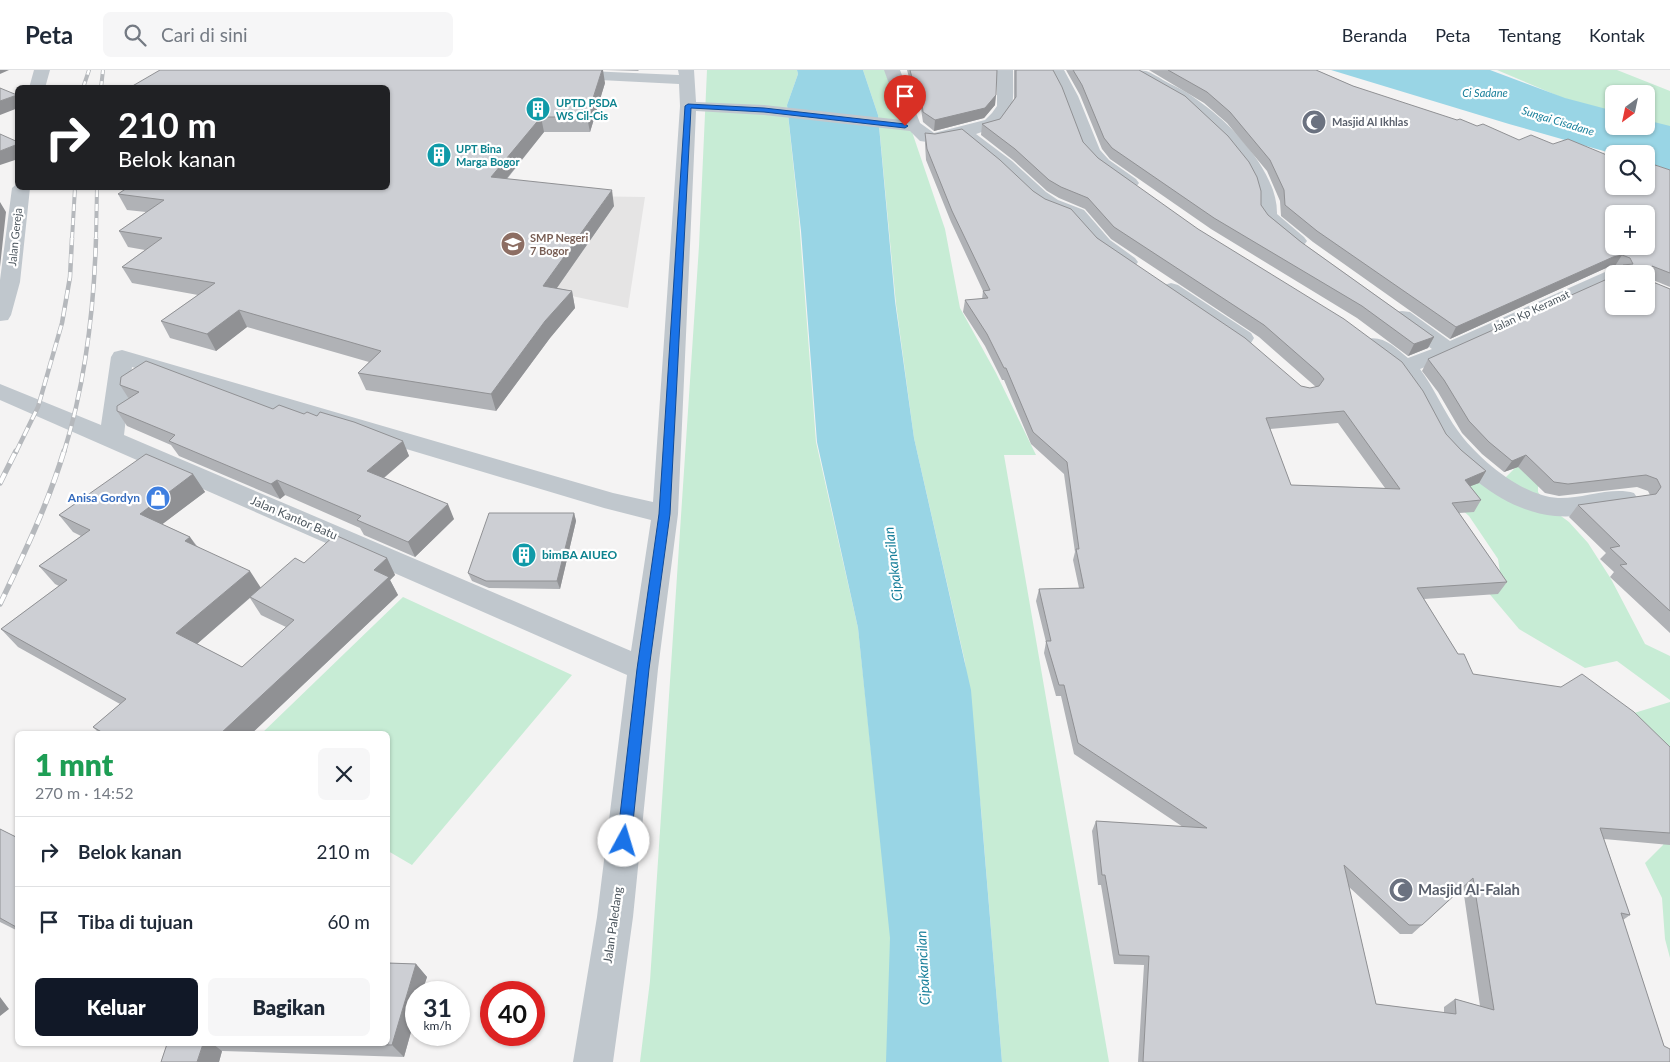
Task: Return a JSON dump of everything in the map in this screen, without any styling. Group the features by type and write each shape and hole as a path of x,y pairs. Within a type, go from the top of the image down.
{"street":[{"path":"38,85 42,70"},
{"path":"892,70 909,127"},
{"path":"547,74 687,85 770,111 919,128 921,134 934,138 965,132 991,124 1005,106 1005,70"},
{"path":"1056,70 1070,96 1092,152 1103,164 1147,196"},
{"path":"1135,70 1196,106 1223,130 1257,171 1270,205 1268,216 1313,253"},
{"name":"Jalan Paledang","path":"593,1062 615,917 643,669 665,514 687,85"},
{"path":"965,132 1006,165 1038,196 1050,204 1077,214 1104,244 1209,314 1257,349"},
{"name":"Jalan Gereja","path":"0,315 10,282 21,190"},
{"name":"Jalan Kp Keramat","path":"1405,367 1448,350 1605,278"},
{"path":"1384,304 1448,350"},
{"path":"1355,330 1405,367 1429,400 1450,438 1464,454 1505,489 1548,506 1637,498"},
{"path":"111,440 122,357 612,502 665,514"},
{"name":"Jalan Kantor Batu","path":"0,391 643,669"}],"shaded area":[{"path":"500,195 645,197 628,308 511,283"}],"green space":[{"path":"707,70 797,70 798,74 787,105 799,219 816,442 858,628 891,937 887,1062 640,1062 650,981 699,246"},
{"path":"863,70 891,70 945,229 960,308 996,373 1036,455 1004,455 1109,1062 1002,1062 981,809 965,662 914,438 896,304 878,115"},
{"path":"1497,70 1617,70 1655,85 1605,85 1605,110 1563,98"},
{"path":"1655,85 1670,91 1670,133 1655,129"},
{"path":"1519,464 1538,478 1538,492 1550,508 1569,522 1588,543 1611,579 1645,644 1670,656 1670,700 1617,661 1585,668 1519,629 1487,591 1501,579 1498,559 1469,516 1428,480 1437,468 1499,484"},
{"path":"403,597 572,675 412,865 390,852 390,731 264,731"},
{"path":"1670,702 1670,821 1631,714"},
{"path":"1670,821 1670,958 1665,939 1662,898 1645,863 1663,845"}],"water":[{"name":"Cipakancilan","path":"797,70 863,70 878,115 895,301 914,438 971,690 1002,1062 886,1062 890,938 858,628 817,442 801,231 787,105 798,74"},
{"name":"Ci Sadane","path":"1331,70 1490,70 1565,98 1605,109 1605,135 1655,135 1655,122 1670,126 1670,170 1655,166 1655,145 1605,145 1605,151"}],"building":[{"path":"160,70 602,70 587,117 541,117 491,177 612,190 543,286 572,291 545,321 491,394 358,373 381,351 239,310 207,334 161,321 215,283 122,267 162,238 119,231 164,200 118,194 124,190 390,190 390,85 134,85"},
{"path":"910,70 997,70 996,95 985,108 935,120 923,112 920,86 914,86"},
{"path":"1016,70 1053,70 1062,87 1083,142 1098,158 1198,229 1344,319 1402,362 1423,391 1446,434 1461,450 1486,471 1465,480 1481,500 1452,503 1507,582 1417,588 1458,654 1464,654 1473,674 1561,687 1582,674 1634,712 1670,747 1670,833 1600,828 1630,915 1621,913 1664,1046 1670,1049 1670,1062 1143,1062 1149,956 1119,955 1105,875 1102,875 1096,821 1207,828 1078,743 1064,685 1059,685 1046,641 1051,641 1039,589 1084,588 1076,549 1079,549 1067,462 1033,432 1006,368 1004,368 987,334 965,300 988,298 983,291 990,290 952,211 927,149 925,133 935,134 962,129 1000,160 1033,191 1045,199 1071,209 1097,238 1245,338 1301,386 1310,388 1319,386 1324,379 1264,325 1114,227 1088,198 1049,180 1015,149 982,124 1000,119 1016,97","holes":["1344,411 1400,489 1291,485 1266,418","1344,865 1409,925 1422,925 1473,878 1494,1010 1455,999 1456,1014 1376,1004"]},
{"path":"1073,70 1139,70 1185,96 1228,136 1249,162 1257,177 1261,191 1261,205 1268,215 1301,242 1434,337 1414,344 1362,306 1214,218 1112,148 1104,138 1082,85"},
{"path":"1168,70 1316,70 1353,86 1457,120 1460,119 1477,126 1483,124 1519,140 1531,135 1553,144 1568,139 1605,154 1605,195 1655,195 1655,165 1670,170 1670,273 1655,267 1655,265 1623,265 1633,264 1630,258 1622,255 1613,257 1456,327 1317,231 1285,205 1284,190 1270,160 1230,112 1207,92"},
{"path":"0,88 15,94 15,96 0,101"},
{"path":"0,134 15,141 15,145 0,151"},
{"path":"1605,280 1605,315 1655,315 1655,283 1670,289 1670,611 1620,565 1627,564 1610,548 1620,546 1578,505 1656,494 1661,487 1657,479 1646,475 1568,484 1554,482 1526,455 1512,461 1489,442 1469,421 1444,380 1428,359"},
{"path":"146,361 273,409 279,405 304,414 307,412 317,416 320,412 354,422 403,441 367,471 448,504 408,542 357,520 361,516 277,480 271,484 169,441 175,435 117,411 117,406 139,392 120,385 121,377"},
{"path":"146,454 193,474 140,514 190,537 185,541 250,571 176,633 242,667 294,620 250,597 295,558 304,563 335,535 387,558 374,570 389,577 223,731 100,731 93,727 126,699 1,629 67,580 39,566 90,530 59,515"},
{"name":"bimBA AIUEO","path":"489,513 574,513 557,581 486,581 468,573"},
{"path":"0,829 15,836 15,926 0,918"},
{"path":"390,963 416,964 411,981 405,981 405,1001 392,1045 390,1045"},
{"path":"166,1046 202,1046 197,1062 161,1062"}],"railway":[{"path":"84,85 89,70"},
{"path":"101,85 103,70"},
{"path":"72,239 75,190"},
{"path":"96,239 97,190"},
{"path":"16,452 38,407 62,323 70,277 72,238"},
{"path":"64,452 83,373 91,319 96,238"},
{"path":"0,483 16,451"},
{"path":"0,604 43,510 64,451"}],"place":[{"name":"UPTD PSDA WS Cil-Cis","path":"538,109"},
{"name":"Masjid Al Ikhlas","path":"1314,122"},
{"name":"UPT Bina Marga Bogor","path":"439,155"},
{"name":"SMP Negeri 7 Bogor","path":"513,244"},
{"name":"Anisa Gordyn","path":"158,498"},
{"name":"bimBA AIUEO","path":"524,555"},
{"name":"Masjid Al-Falah","path":"1401,890"}],"route":[{"path":"624,841 643,669 665,514 688,106 764,110 905,126"}],"water label":[{"name":"Sungai Cisadane","path":"1558,121"}]}
